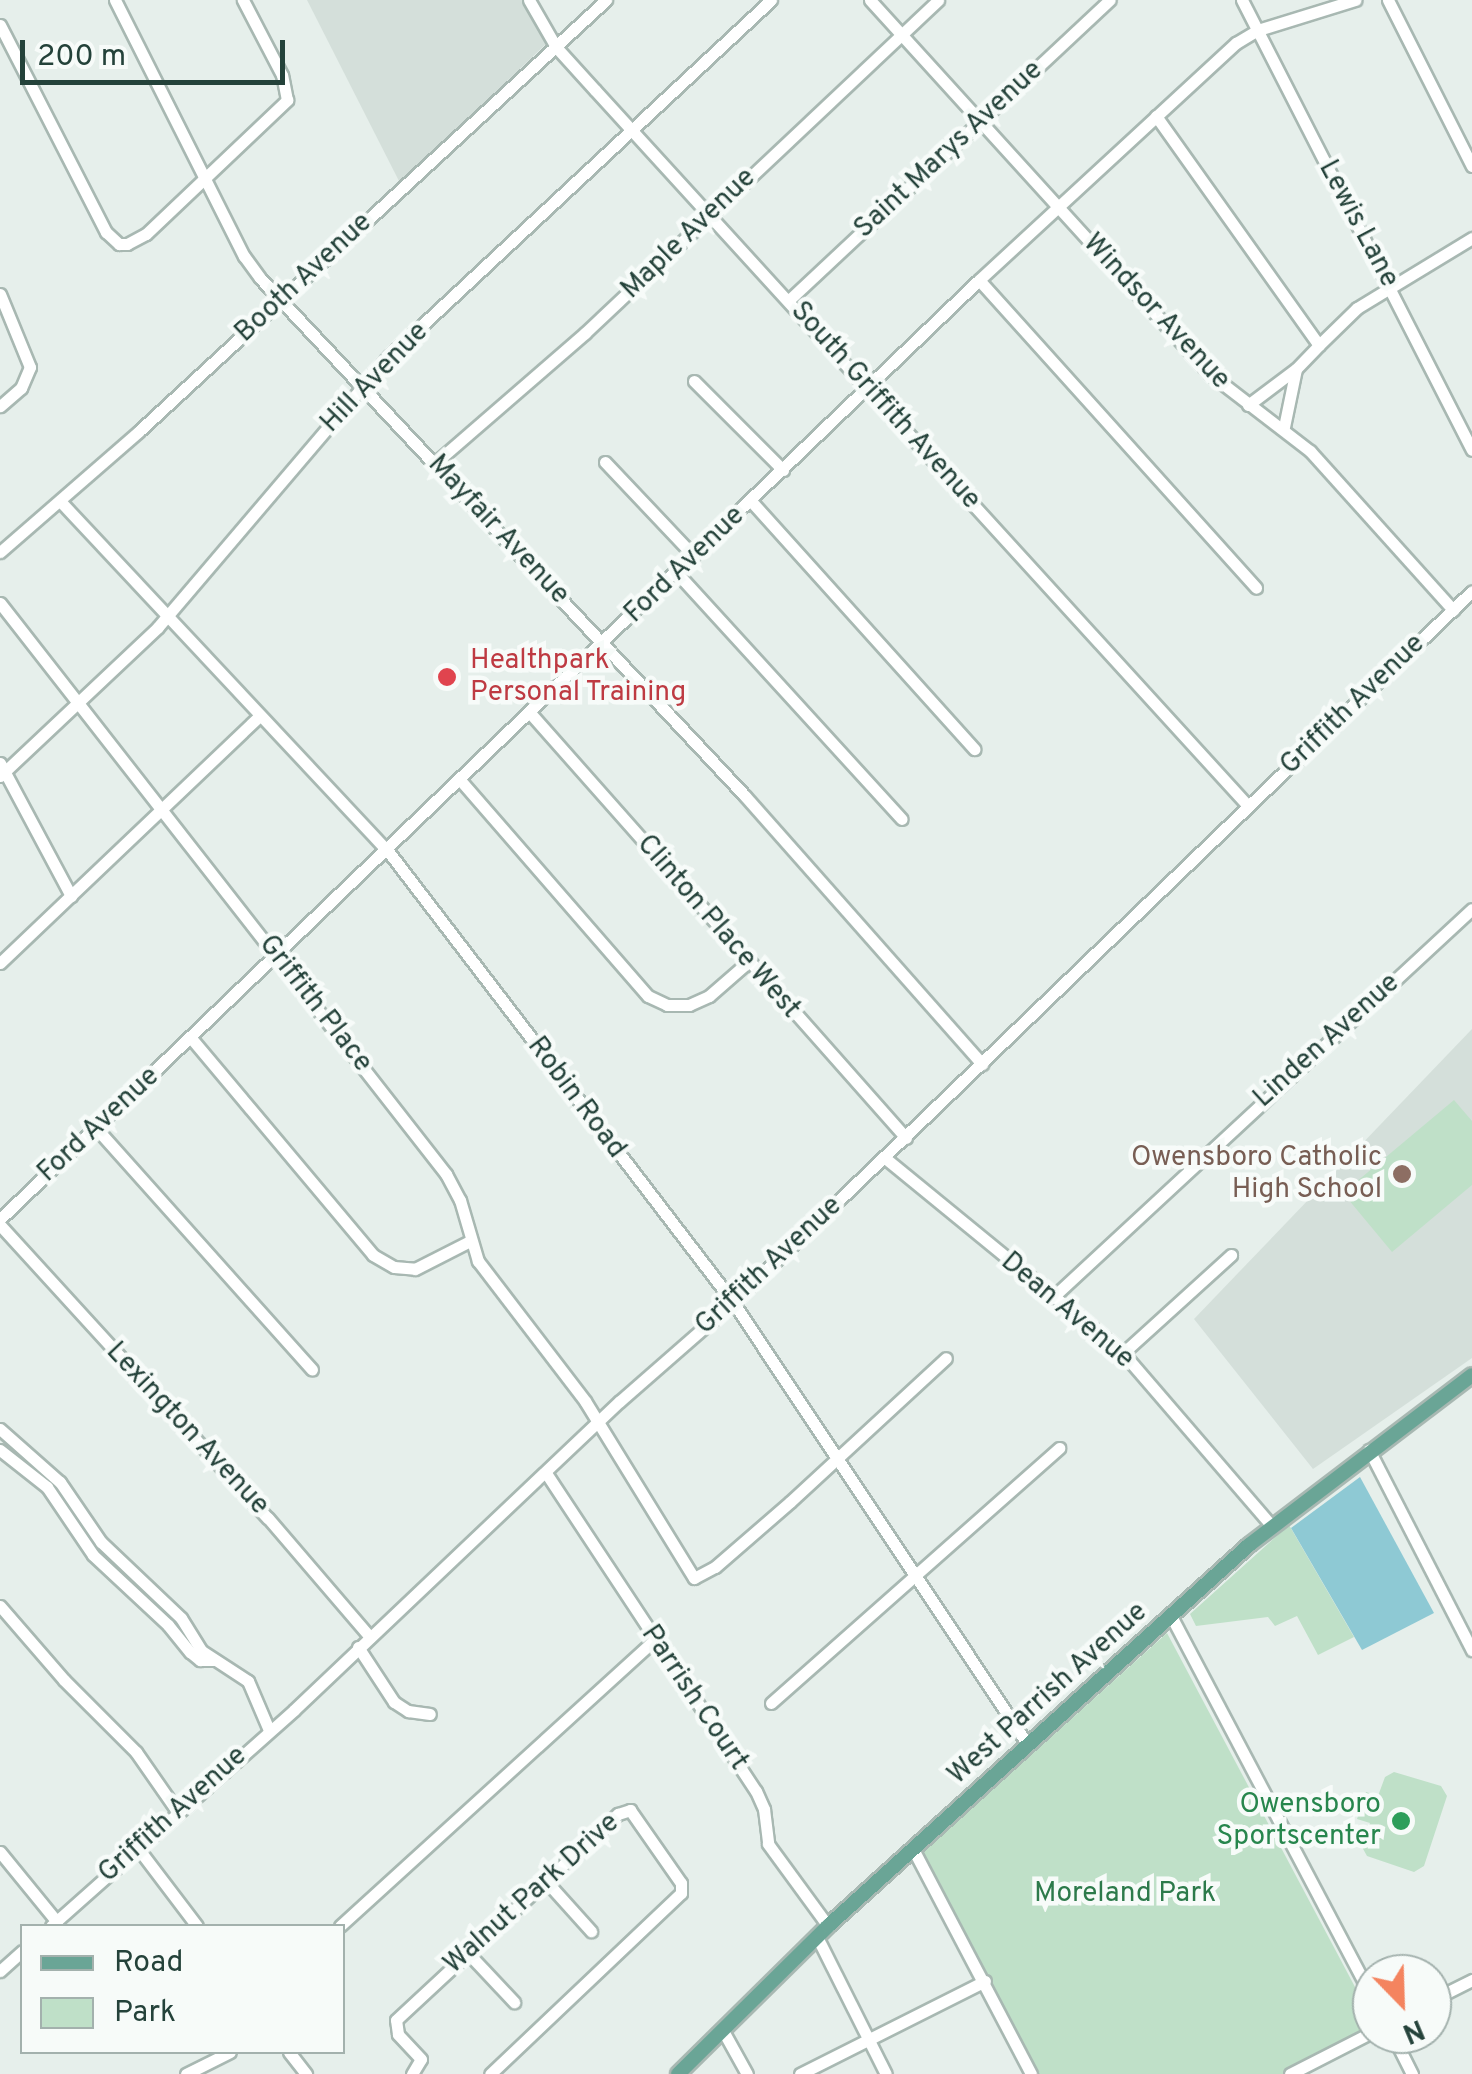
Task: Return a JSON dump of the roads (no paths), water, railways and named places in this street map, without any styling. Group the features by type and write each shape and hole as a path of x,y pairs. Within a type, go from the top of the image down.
{"main road":[{"name":"West Parrish Avenue","path":"678,2074 822,1931 1272,1526 1471,1379"}],"street":[{"name":"Mayfair Avenue","path":"114,0 244,256 280,300 603,644 982,1064"},
{"path":"0,24 112,240 128,244 137,241 206,179 287,100 286,84 243,0"},
{"name":"South Griffith Avenue","path":"529,0 556,46 1248,806"},
{"name":"Booth Avenue","path":"0,552 606,0"},
{"name":"Hill Avenue","path":"2,770 78,703 166,616 362,385 770,0"},
{"name":"Windsor Avenue","path":"870,0 1210,374 1248,405 1284,427 1388,534 1453,610"},
{"name":"Maple Avenue","path":"436,463 585,333 938,0"},
{"name":"Saint Marys Avenue","path":"788,300 1110,0"},
{"name":"Lewis Lane","path":"1242,0 1472,450"},
{"name":"Ford Avenue","path":"0,1222 979,280 1156,116 1258,30 1355,0"},
{"path":"1388,0 1472,166"},
{"path":"1156,116 1319,345"},
{"path":"1248,405 1296,369 1357,308 1472,238"},
{"path":"979,280 1256,588"},
{"path":"0,294 29,356 30,368 22,388 0,406"},
{"path":"1284,427 1296,369"},
{"path":"694,381 782,470"},
{"path":"605,462 694,556"},
{"name":"Robin Road","path":"60,501 388,851 733,1302 1028,1745"},
{"path":"751,501 974,749"},
{"path":"677,573 902,819"},
{"name":"Griffith Avenue","path":"54,1924 733,1302 1472,591"},
{"name":"Griffith Place","path":"0,604 446,1174 460,1200 478,1262 598,1422 682,1566 696,1579 837,1458"},
{"path":"0,963 260,714"},
{"name":"Clinton Place West","path":"531,714 906,1138"},
{"path":"2,770 71,896"},
{"path":"461,781 648,996 667,1004 688,1005 709,996 748,962"},
{"name":"Linden Avenue","path":"1052,1298 1472,909"},
{"path":"191,1038 373,1255 394,1267 415,1269 470,1242"},
{"path":"96,1128 312,1370"},
{"name":"Dean Avenue","path":"885,1158 1052,1298 1123,1352 1272,1526"},
{"name":"Lexington Avenue","path":"0,1222 268,1518 370,1637"},
{"path":"1123,1352 1231,1255"},
{"path":"837,1458 946,1358"},
{"path":"0,1429 60,1482 101,1542 181,1618 214,1660 248,1681 269,1730"},
{"path":"771,1703 1059,1448"},
{"path":"0,1450 47,1487 84,1544 168,1625 190,1652 200,1660 214,1660"},
{"path":"1370,1450 1472,1650"},
{"name":"Parrish Court","path":"546,1473 761,1800 772,1852 822,1931 886,2074"},
{"path":"0,1606 64,1680 136,1752 177,1811"},
{"path":"1171,1616 1352,1958"},
{"path":"342,1924 655,1639"},
{"path":"358,1647 394,1702 408,1711 430,1714"},
{"name":"Walnut Park Drive","path":"412,2074 421,2059 398,2034 396,2020 626,1809 683,1890 490,2074"},
{"path":"137,1847 196,1924"},
{"path":"913,1849 1031,2074"},
{"path":"0,1852 54,1924"},
{"path":"545,1880 591,1931"},
{"path":"467,1952 514,2002"},
{"path":"0,1971 20,1953"},
{"path":"800,2074 985,1982"},
{"path":"722,2030 747,2074"},
{"path":"1290,2074 1352,2042"},
{"path":"186,2074 226,2054"}],"water":[{"path":"1360,1477 1434,1613 1362,1650 1291,1528"}],"place":[{"name":"Healthpark Personal Training","path":"447,677"},
{"name":"Owensboro Catholic High School","path":"1402,1174"},
{"name":"Owensboro Sportscenter","path":"1401,1821"}],"park label":[{"name":"Moreland Park","path":"1125,1894"}]}
